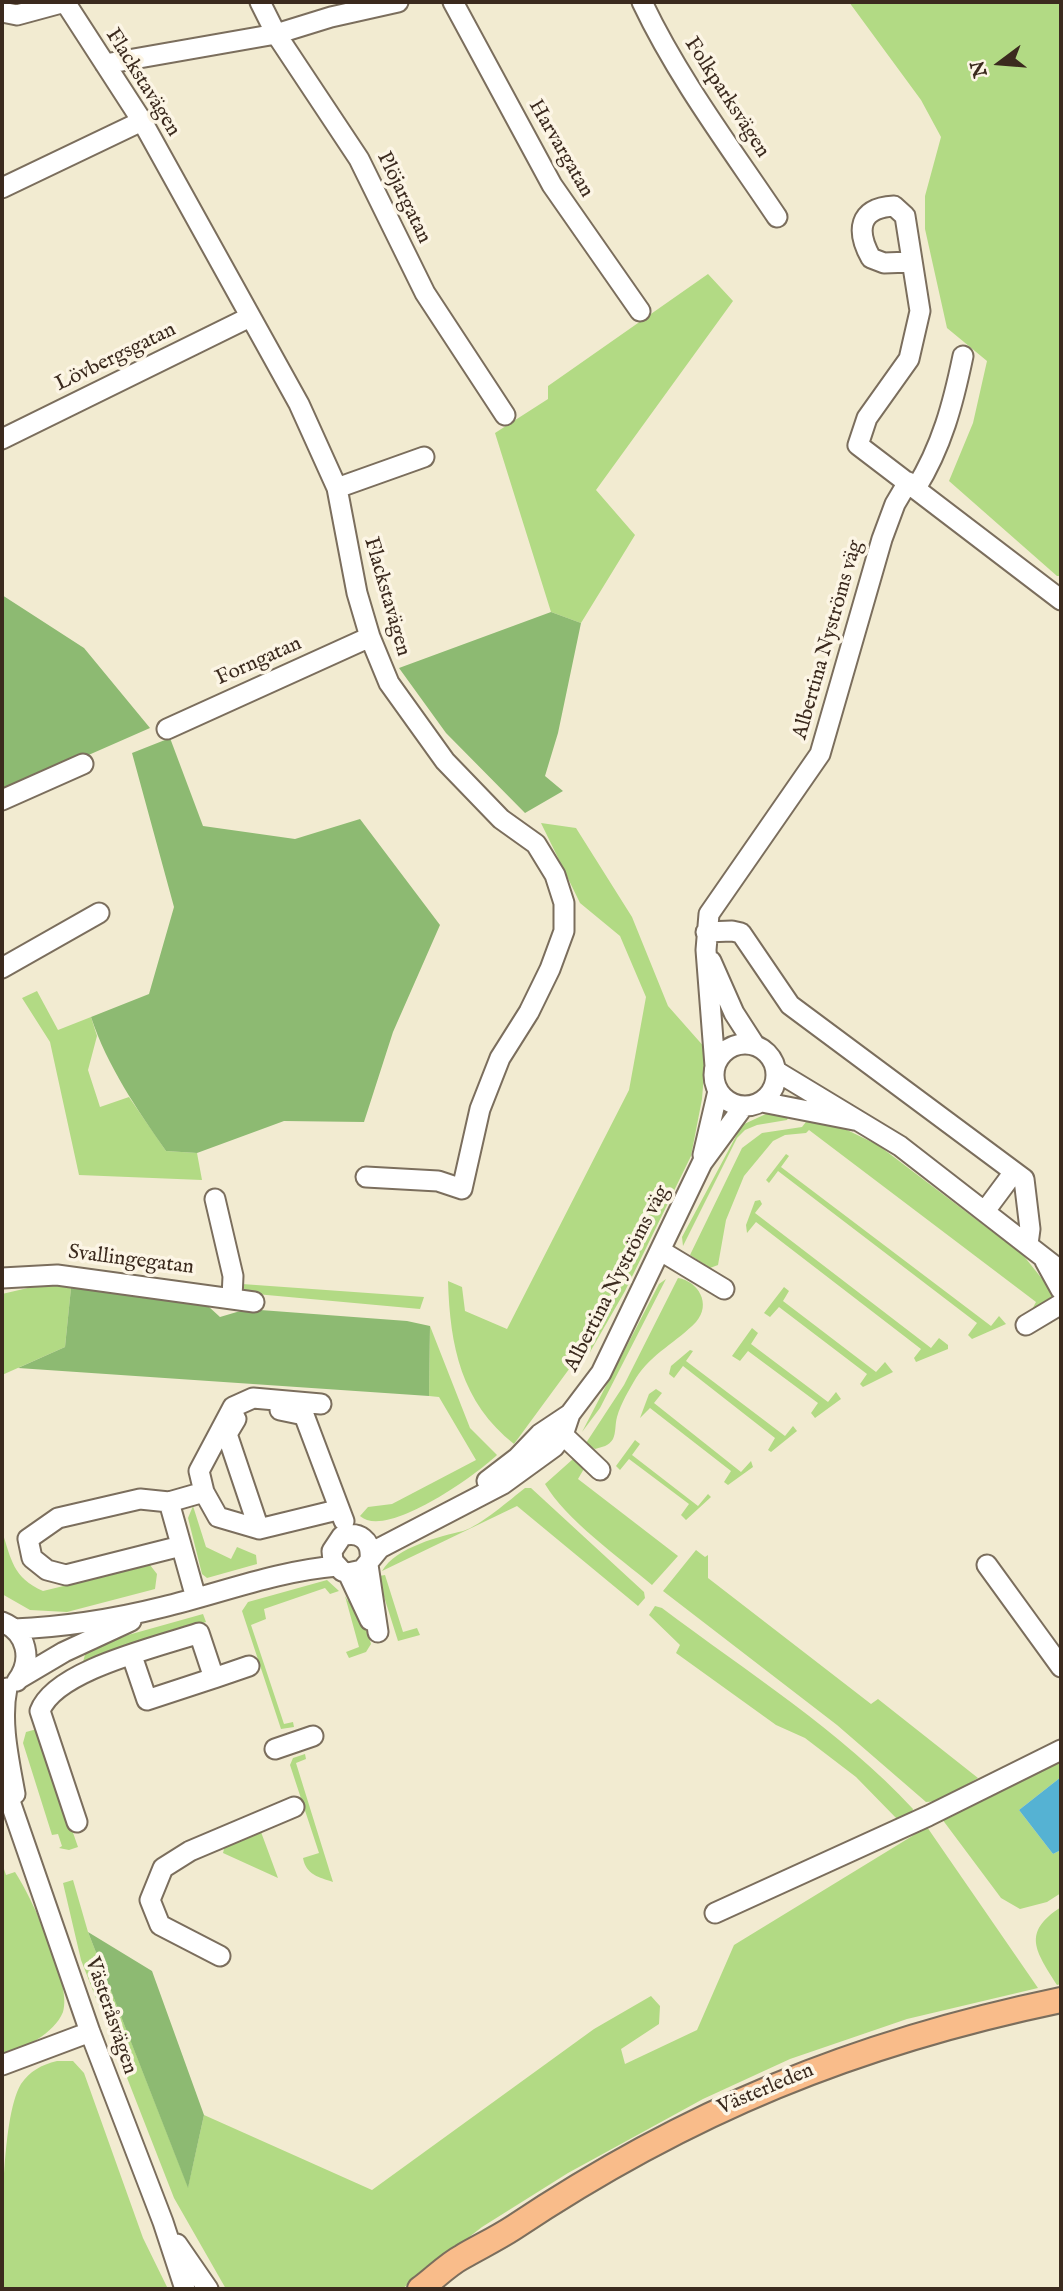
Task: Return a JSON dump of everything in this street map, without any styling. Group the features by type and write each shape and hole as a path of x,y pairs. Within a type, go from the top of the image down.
{"main road":[{"name":"Västerleden","path":"420,2289 460,2258 496,2239 575,2187 701,2117 792,2077 884,2045 984,2016 1061,2000"},
{"name":"Västerleden","path":"445,2289 496,2239"}],"street":[{"path":"2,12 28,13 65,2"},
{"name":"Flackstavägen","path":"65,2 142,121 299,404 337,488 341,520 370,637 389,683 415,724 445,761 501,819 536,844 555,875 564,903 564,930 550,970 530,1012 500,1058 480,1109 462,1189 438,1181 366,1177"},
{"name":"Plöjargatan","path":"260,2 276,34 347,138 425,293 505,415"},
{"path":"105,64 276,34 331,17 398,2"},
{"name":"Harvargatan","path":"453,2 552,185 640,312"},
{"name":"Folkparksvägen","path":"642,2 658,36 695,95 777,216"},
{"path":"2,188 142,121"},
{"path":"911,262 920,311 909,359 867,418 858,444 1061,600"},
{"name":"Lövbergsgatan","path":"2,439 250,317"},
{"name":"Albertina Nyströms väg","path":"715,1066 706,941 709,914 820,754 882,539 895,504 935,457 953,408 963,356"},
{"path":"337,488 424,457"},
{"name":"Forngatan","path":"167,729 370,637"},
{"path":"2,800 83,764"},
{"path":"2,968 99,913"},
{"path":"752,1105 773,1088 776,1071 771,1056 754,1044 734,1013 706,941 732,930 741,933 790,1005 1019,1175 1035,1251 1061,1290"},
{"path":"754,1044 737,1045 727,1050 715,1066 718,1091 731,1104 865,1122"},
{"path":"776,1071 865,1122 1061,1271"},
{"name":"Albertina Nyströms väg","path":"369,1562 380,1548 527,1470 563,1435 570,1414 601,1373 702,1163 718,1091"},
{"name":"Albertina Nyströms väg","path":"702,1163 752,1105"},
{"path":"985,1211 1019,1175"},
{"path":"215,1199 233,1276 232,1298"},
{"path":"661,1251 724,1289"},
{"name":"Svallingegatan","path":"2,1278 57,1275 254,1302"},
{"path":"1026,1325 1061,1304"},
{"path":"312,1410 253,1398 233,1407 199,1471 204,1492 218,1517 259,1529 337,1510"},
{"path":"259,1529 227,1434 236,1418 249,1410 262,1407 312,1410"},
{"path":"312,1410 337,1510 338,1558 378,1632 369,1546 337,1510"},
{"name":"Albertina Nyströms väg","path":"358,1536 430,1512 494,1476 540,1434 570,1414"},
{"path":"563,1435 600,1470"},
{"path":"181,1546 66,1575 47,1570 32,1559 28,1539 58,1518 140,1499 169,1502 204,1492"},
{"path":"169,1502 181,1546 203,1596"},
{"path":"338,1558 342,1536 358,1536"},
{"path":"8,1626 54,1627 160,1608 338,1558 362,1570 369,1562"},
{"path":"987,1565 1061,1667"},
{"path":"10,1686 92,1638 160,1608"},
{"name":"Västeråsvägen","path":"8,1626 22,1638 26,1651 3,1704 19,1823"},
{"path":"77,1822 40,1711 45,1698 63,1682 199,1633 214,1678"},
{"path":"132,1656 147,1700 249,1666"},
{"path":"275,1749 313,1736"},
{"path":"715,1913 928,1816 1061,1750"},
{"name":"Västeråsvägen","path":"2,1778 90,2032 163,2222 185,2289"},
{"path":"220,1956 160,1925 150,1900 163,1868 190,1851 294,1807"},
{"path":"2,2066 90,2032"},
{"name":"Västeråsvägen","path":"163,2222 208,2289"}],"green space":[{"path":"849,2 1061,2 1061,576 1057,576 949,481 973,423 987,361 947,328 925,229 925,196 941,137 921,100"},
{"path":"708,274 733,301 596,490 635,535 581,623 551,612 495,433 548,399 548,386"},
{"path":"2,595 84,648 150,728 2,793"},
{"path":"551,612 581,623 558,733 545,776 563,791 525,813 446,733 399,668"},
{"path":"170,738 203,826 295,839 360,819 440,925 393,1032 364,1122 284,1121 197,1153 166,1151 105,1053 91,1017 149,994 174,907 132,753"},
{"path":"541,823 576,828 632,917 668,1006 706,1049 702,1099 691,1156 625,1291 590,1352 575,1361 514,1444 496,1428 470,1391 456,1350 448,1281 462,1287 465,1311 507,1329 629,1090 646,997 620,936 580,903"},
{"path":"37,991 58,1030 91,1017 97,1036 88,1070 100,1107 129,1097 166,1151 197,1153 202,1180 79,1175 50,1042 22,998"},
{"path":"768,1113 790,1114 787,1120 757,1125 745,1130 737,1138 683,1246 682,1237 742,1125"},
{"path":"809,1118 845,1129 878,1145 1023,1255 1055,1295 1029,1315 1036,1302 809,1130 806,1133 785,1135 773,1141 744,1176 726,1220 718,1265 710,1268 690,1255 742,1148 762,1133 802,1127"},
{"path":"786,1154 789,1156 781,1167 991,1326 999,1316 1006,1324 972,1339 968,1335 977,1323 778,1171 769,1183 766,1180"},
{"path":"760,1200 762,1204 755,1213 931,1348 939,1338 948,1345 948,1349 916,1362 914,1358 921,1349 756,1222 747,1233 746,1225 755,1201"},
{"path":"678,1278 697,1288 703,1301 701,1315 689,1329 642,1369 621,1407 613,1439 607,1445 595,1449 586,1443 624,1385"},
{"path":"666,1279 600,1408 582,1432 659,1284"},
{"path":"45,1284 71,1288 65,1347 2,1375 2,1294"},
{"path":"242,1284 424,1297 420,1309 245,1293"},
{"path":"784,1287 789,1291 783,1301 876,1372 885,1362 893,1372 863,1387 860,1384 867,1374 779,1307 770,1317 764,1313"},
{"path":"71,1288 164,1297 208,1306 220,1317 247,1309 407,1321 430,1326 429,1396 18,1368 65,1347"},
{"path":"430,1326 470,1428 497,1455 430,1502 409,1513 372,1521 360,1516 368,1507 392,1504 476,1460 439,1397 429,1396"},
{"path":"752,1328 758,1333 751,1344 828,1402 836,1392 841,1399 815,1418 811,1413 818,1403 748,1351 740,1361 732,1356"},
{"path":"690,1350 693,1351 686,1361 785,1436 793,1426 797,1431 771,1452 768,1450 775,1438 683,1366 674,1378 669,1374 671,1366"},
{"path":"656,1389 662,1393 654,1403 741,1472 751,1461 753,1467 728,1485 724,1482 731,1471 650,1408 640,1418 649,1394"},
{"path":"635,1440 640,1444 632,1455 698,1506 708,1494 711,1497 686,1520 681,1515 689,1504 629,1459 620,1470 616,1466"},
{"path":"573,1459 585,1467 578,1479 678,1556 652,1585 579,1524 545,1484"},
{"path":"525,1488 531,1488 644,1592 645,1598 638,1606 517,1506 382,1571 397,1555 408,1549 478,1524"},
{"path":"193,1506 206,1547 231,1559 237,1547 256,1555 257,1564 207,1578 202,1574 188,1518"},
{"path":"2,1531 19,1574 43,1591 150,1565 157,1574 155,1589 67,1612 30,1610 2,1594"},
{"path":"696,1550 705,1557 708,1555 708,1578 871,1704 878,1699 978,1778 939,1801 926,1802 837,1725 663,1591"},
{"path":"385,1575 403,1632 417,1628 420,1635 398,1641 380,1584 379,1576"},
{"path":"327,1580 339,1591 330,1594 325,1588 264,1609 266,1619 251,1625 284,1724 293,1722 294,1727 281,1729 242,1611 248,1602"},
{"path":"345,1596 348,1601 354,1599 364,1619 371,1644 366,1652 349,1658 346,1652 359,1647"},
{"path":"655,1606 662,1608 824,1728 913,1809 911,1815 898,1820 856,1777 805,1738 776,1725 676,1653 680,1645 649,1615"},
{"path":"203,1614 206,1622 83,1662 86,1651 128,1635"},
{"path":"37,1729 78,1847 69,1850 59,1848 62,1846 58,1834 52,1835 23,1743 26,1732"},
{"path":"305,1754 306,1759 296,1763 333,1882 310,1872 303,1858 319,1853 290,1765 293,1758"},
{"path":"1061,1760 1061,1777 1019,1810 1053,1854 1061,1850 1061,1893 1047,1902 1020,1909 1001,1898 942,1819"},
{"path":"927,1827 1038,1988 907,2019 790,2059 703,2099 568,2173 482,2227 402,2289 226,2289 174,2198 81,1960 63,1883 73,1880 88,1932 188,2187 204,2115 372,2190 594,2029 651,1996 660,2006 659,2024 621,2049 625,2064 697,2030 734,1945"},
{"path":"261,1832 278,1878 223,1853 225,1845"},
{"path":"2,1863 6,1875 15,1872 31,1900 49,1941 62,1983 64,2000 63,2012 53,2027 29,2044 3,2056"},
{"path":"1061,1907 1061,1984 1057,1985 1038,1952 1036,1943 1041,1925"},
{"path":"88,1932 152,1971 204,2115 188,2188"},
{"path":"57,2061 73,2061 84,2073 143,2238 168,2289 2,2289 4,2183 9,2124 14,2101 28,2075"}],"water":[{"path":"1061,1777 1061,1850 1053,1854 1019,1810"}]}
